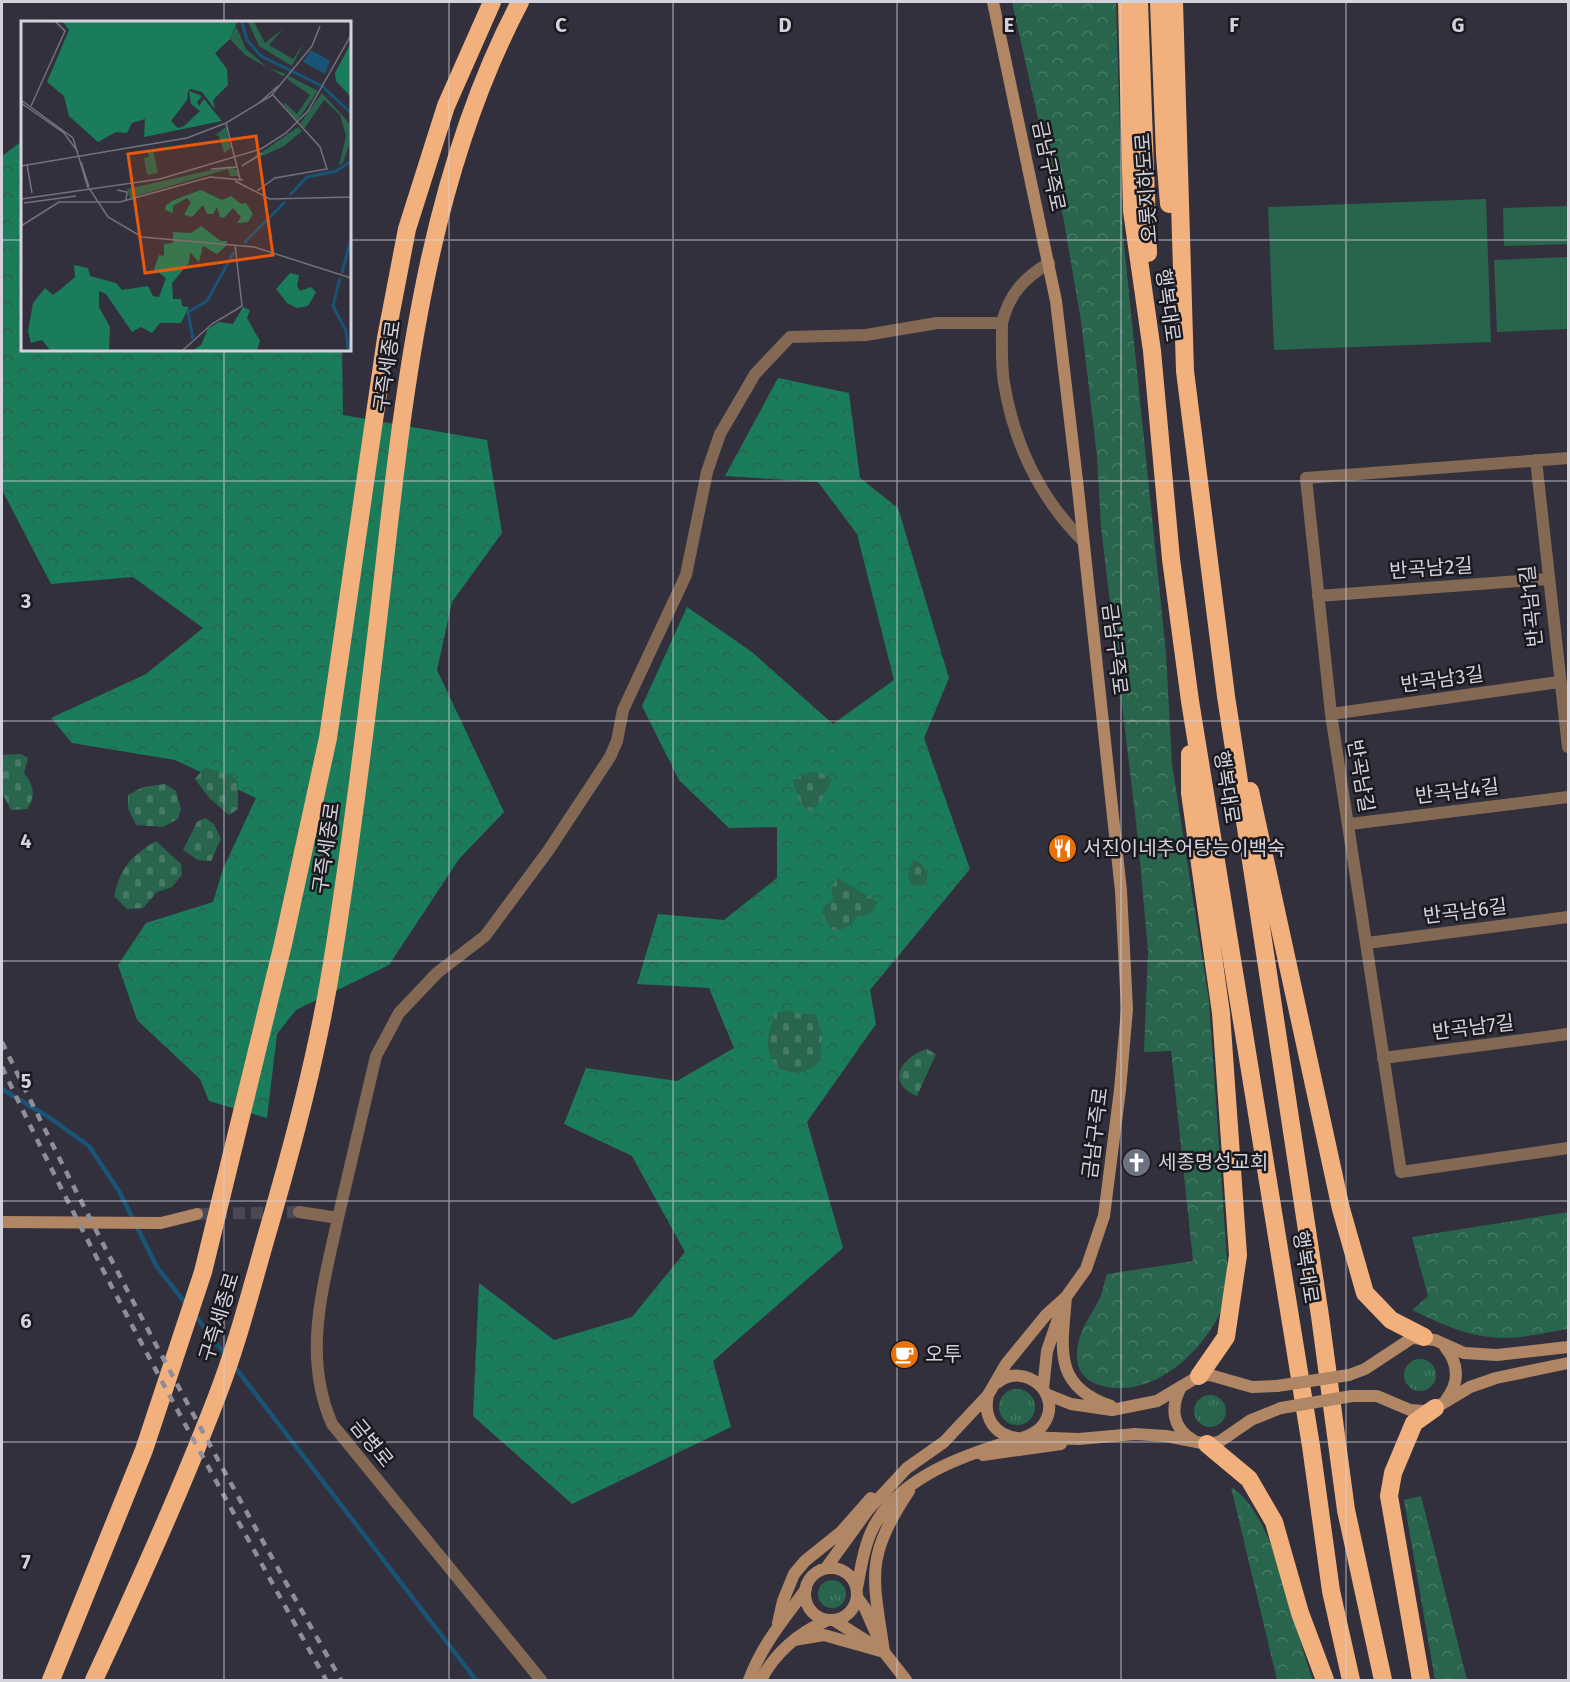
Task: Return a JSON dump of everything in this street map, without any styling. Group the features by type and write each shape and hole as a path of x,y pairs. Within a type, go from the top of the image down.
{"highway":[{"name":"구즉세종로","path":"51,1680 144,1450 203,1272 283,944 328,738 386,338 406,229 446,106 492,2"},
{"name":"구즉세종로","path":"94,1680 149,1561 218,1395 243,1317 312,1068 333,956 366,730 392,494 416,321 448,185 498,42 520,2"},
{"name":"행복대로","path":"1127,2 1132,211 1152,351 1171,559 1190,701 1275,1212 1331,1591 1351,1680"},
{"name":"오롯지하도로","path":"1139,2 1152,351"},
{"name":"오롯지하도로","path":"1159,2 1164,155 1185,370"},
{"name":"행복대로","path":"1174,2 1185,370 1226,696 1320,1316 1346,1510 1383,1680"},
{"path":"1226,696 1258,820 1272,901 1341,1209 1365,1293 1391,1320 1424,1337"},
{"path":"1190,701 1190,793 1221,1013 1238,1254 1226,1337 1199,1376"},
{"path":"1421,1680 1389,1496 1394,1473 1414,1424 1440,1405"},
{"path":"1202,1443 1250,1479 1274,1522 1300,1613 1325,1680"}],"main road":[{"name":"금남구즉로","path":"991,1390 1006,1364 1046,1316 1066,1297 1086,1269 1095,1249 1104,1216 1112,1163 1126,1009 1121,891 1056,301 993,2"},
{"path":"2,1222 161,1223 196,1214"},
{"name":"금남구즉로","path":"857,1593 867,1546 874,1527 893,1499 934,1470 1021,1438 1037,1431 1044,1423 1049,1403 1045,1391 1047,1351 1066,1297"},
{"path":"1066,1297 1061,1352 1067,1375 1083,1391 1119,1408"},
{"path":"1045,1391 1071,1404 1119,1408 1157,1401 1199,1376 1210,1375 1252,1386 1277,1386 1349,1375 1365,1369 1401,1343 1424,1337 1464,1353 1497,1355 1569,1347"},
{"path":"1440,1405 1453,1392 1457,1374 1453,1357 1445,1347"},
{"path":"991,1390 987,1416 992,1425 1008,1437 1079,1439 1135,1434 1166,1436 1202,1443 1219,1442 1251,1420 1281,1408 1352,1396 1377,1396 1410,1410 1423,1411 1440,1405 1470,1387 1496,1377 1569,1362"},
{"name":"금남구즉로","path":"826,1568 868,1510 907,1468 944,1442 1001,1379 1022,1375 1032,1378 1045,1391"},
{"path":"1181,1388 1174,1407 1174,1418 1186,1436 1202,1443"},
{"path":"958,1460 1044,1448 1079,1439"},
{"path":"778,1623 783,1601 794,1575 805,1561 841,1532 861,1506 907,1468"},
{"path":"884,1652 873,1584 875,1565 879,1544 887,1523 915,1483"},
{"path":"749,1680 759,1653 778,1623 806,1588 810,1579 826,1568 842,1569 849,1573 884,1652 906,1680"},
{"path":"806,1588 808,1606 814,1614 884,1652"},
{"path":"761,1680 769,1665 807,1629 850,1612 857,1593"},
{"path":"794,1640 824,1635 884,1652"}],"street":[{"path":"1049,263 1028,276 1005,311 1002,324 1004,381 1013,423 1025,457 1060,518 1083,541"},
{"name":"금병로","path":"541,1680 332,1424 320,1397 315,1354 321,1294 376,1056 399,1013 437,973 484,936 548,851 609,757 617,741 623,710 686,575 707,472 720,434 755,374 790,338 866,334 937,323 1002,324"},
{"name":"반곡남길","path":"1569,458 1306,478 1331,714 1350,824 1401,1172 1569,1148"},
{"name":"반곡남1길","path":"1536,460 1547,579 1569,747"},
{"name":"반곡남2길","path":"1318,596 1547,579"},
{"name":"반곡남3길","path":"1331,714 1559,682"},
{"name":"반곡남4길","path":"1350,824 1569,797"},
{"name":"반곡남6길","path":"1367,943 1569,917"},
{"name":"반곡남7길","path":"1383,1058 1569,1034"},
{"path":"299,1212 338,1218"}],"green space":[{"path":"1012,2 1116,2 1123,235 1166,653 1172,764 1209,1001 1228,1275 1225,1292 1217,1319 1196,1349 1167,1373 1151,1382 1134,1387 1117,1388 1099,1385 1084,1376 1078,1364 1078,1342 1100,1297 1107,1274 1193,1261 1171,1051 1144,1052 1148,951 1138,839 1101,527 1097,456 1081,321 1063,216 1048,163"},
{"path":"21,142 21,351 342,351 343,415 487,440 502,533 452,602 437,670 504,812 459,859 389,965 296,1010 277,1034 267,1118 209,1101 200,1079 137,1020 118,965 146,923 213,902 223,869 256,798 175,760 72,743 51,718 146,674 203,628 133,577 51,584 2,490 2,156"},
{"path":"1486,199 1491,342 1274,350 1268,207"},
{"path":"1568,206 1568,244 1504,246 1503,208"},
{"path":"1568,257 1568,329 1497,332 1494,260"},
{"path":"778,378 849,393 860,478 898,508 949,678 924,738 970,869 870,990 876,1024 807,1122 843,1248 713,1361 731,1427 572,1504 473,1416 479,1283 554,1340 632,1317 685,1252 632,1156 564,1124 586,1068 677,1081 734,1048 709,988 637,984 658,914 724,920 777,878 777,827 729,828 679,780 642,706 687,607 752,652 833,724 894,680 857,534 818,482 725,476"},
{"path":"21,754 28,758 24,773 32,786 33,795 27,809 11,810 2,793 2,755"},
{"path":"205,767 232,776 238,782 238,809 229,815 210,799 195,779"},
{"path":"812,772 821,773 832,779 821,801 811,811 806,810 799,800 793,781"},
{"path":"165,784 176,791 181,809 178,819 163,827 136,825 128,808 128,795 143,787"},
{"path":"205,818 214,824 221,839 211,861 198,860 183,850 197,822"},
{"path":"156,841 181,864 182,875 172,887 157,892 143,908 127,909 114,896 120,877 134,857"},
{"path":"912,860 918,861 928,872 927,881 921,886 912,885 908,877"},
{"path":"838,878 878,902 872,912 864,916 858,915 851,925 832,930 822,915 824,905 833,902 832,887"},
{"path":"786,1010 799,1014 816,1014 822,1037 820,1061 796,1073 781,1069 775,1064 768,1046 775,1014"},
{"path":"927,1049 936,1054 917,1096 907,1091 901,1084 900,1071 910,1058"},
{"path":"1568,1212 1568,1329 1520,1337 1480,1336 1456,1329 1412,1310 1428,1296 1412,1237"},
{"path":"1420,1359 1431,1364 1436,1375 1431,1386 1420,1391 1409,1386 1404,1375 1409,1364"},
{"path":"1017,1389 1030,1394 1035,1407 1030,1420 1017,1425 1004,1420 999,1407 1004,1394"},
{"path":"1210,1395 1221,1400 1226,1411 1221,1422 1210,1427 1199,1422 1194,1411 1199,1400"},
{"path":"1231,1487 1247,1501 1272,1547 1313,1680 1277,1680"},
{"path":"1421,1496 1467,1680 1435,1680 1404,1500"},
{"path":"832,1580 842,1584 846,1594 842,1604 832,1608 822,1604 818,1594 822,1584"}],"waterway":[{"path":"2,1089 50,1118 89,1146 119,1191 157,1267 187,1305"},
{"path":"194,1314 227,1357"},
{"path":"234,1366 476,1680"}],"tunnel":[{"path":"197,1214 299,1212"}],"railway":[{"path":"2,1042 166,1364 341,1680"},
{"path":"2,1067 118,1300 326,1680"}],"place":[{"name":"서진이네추어탕능이백숙","path":"1062,848"},
{"name":"세종명성교회","path":"1137,1162"},
{"name":"오투","path":"904,1354"}]}
